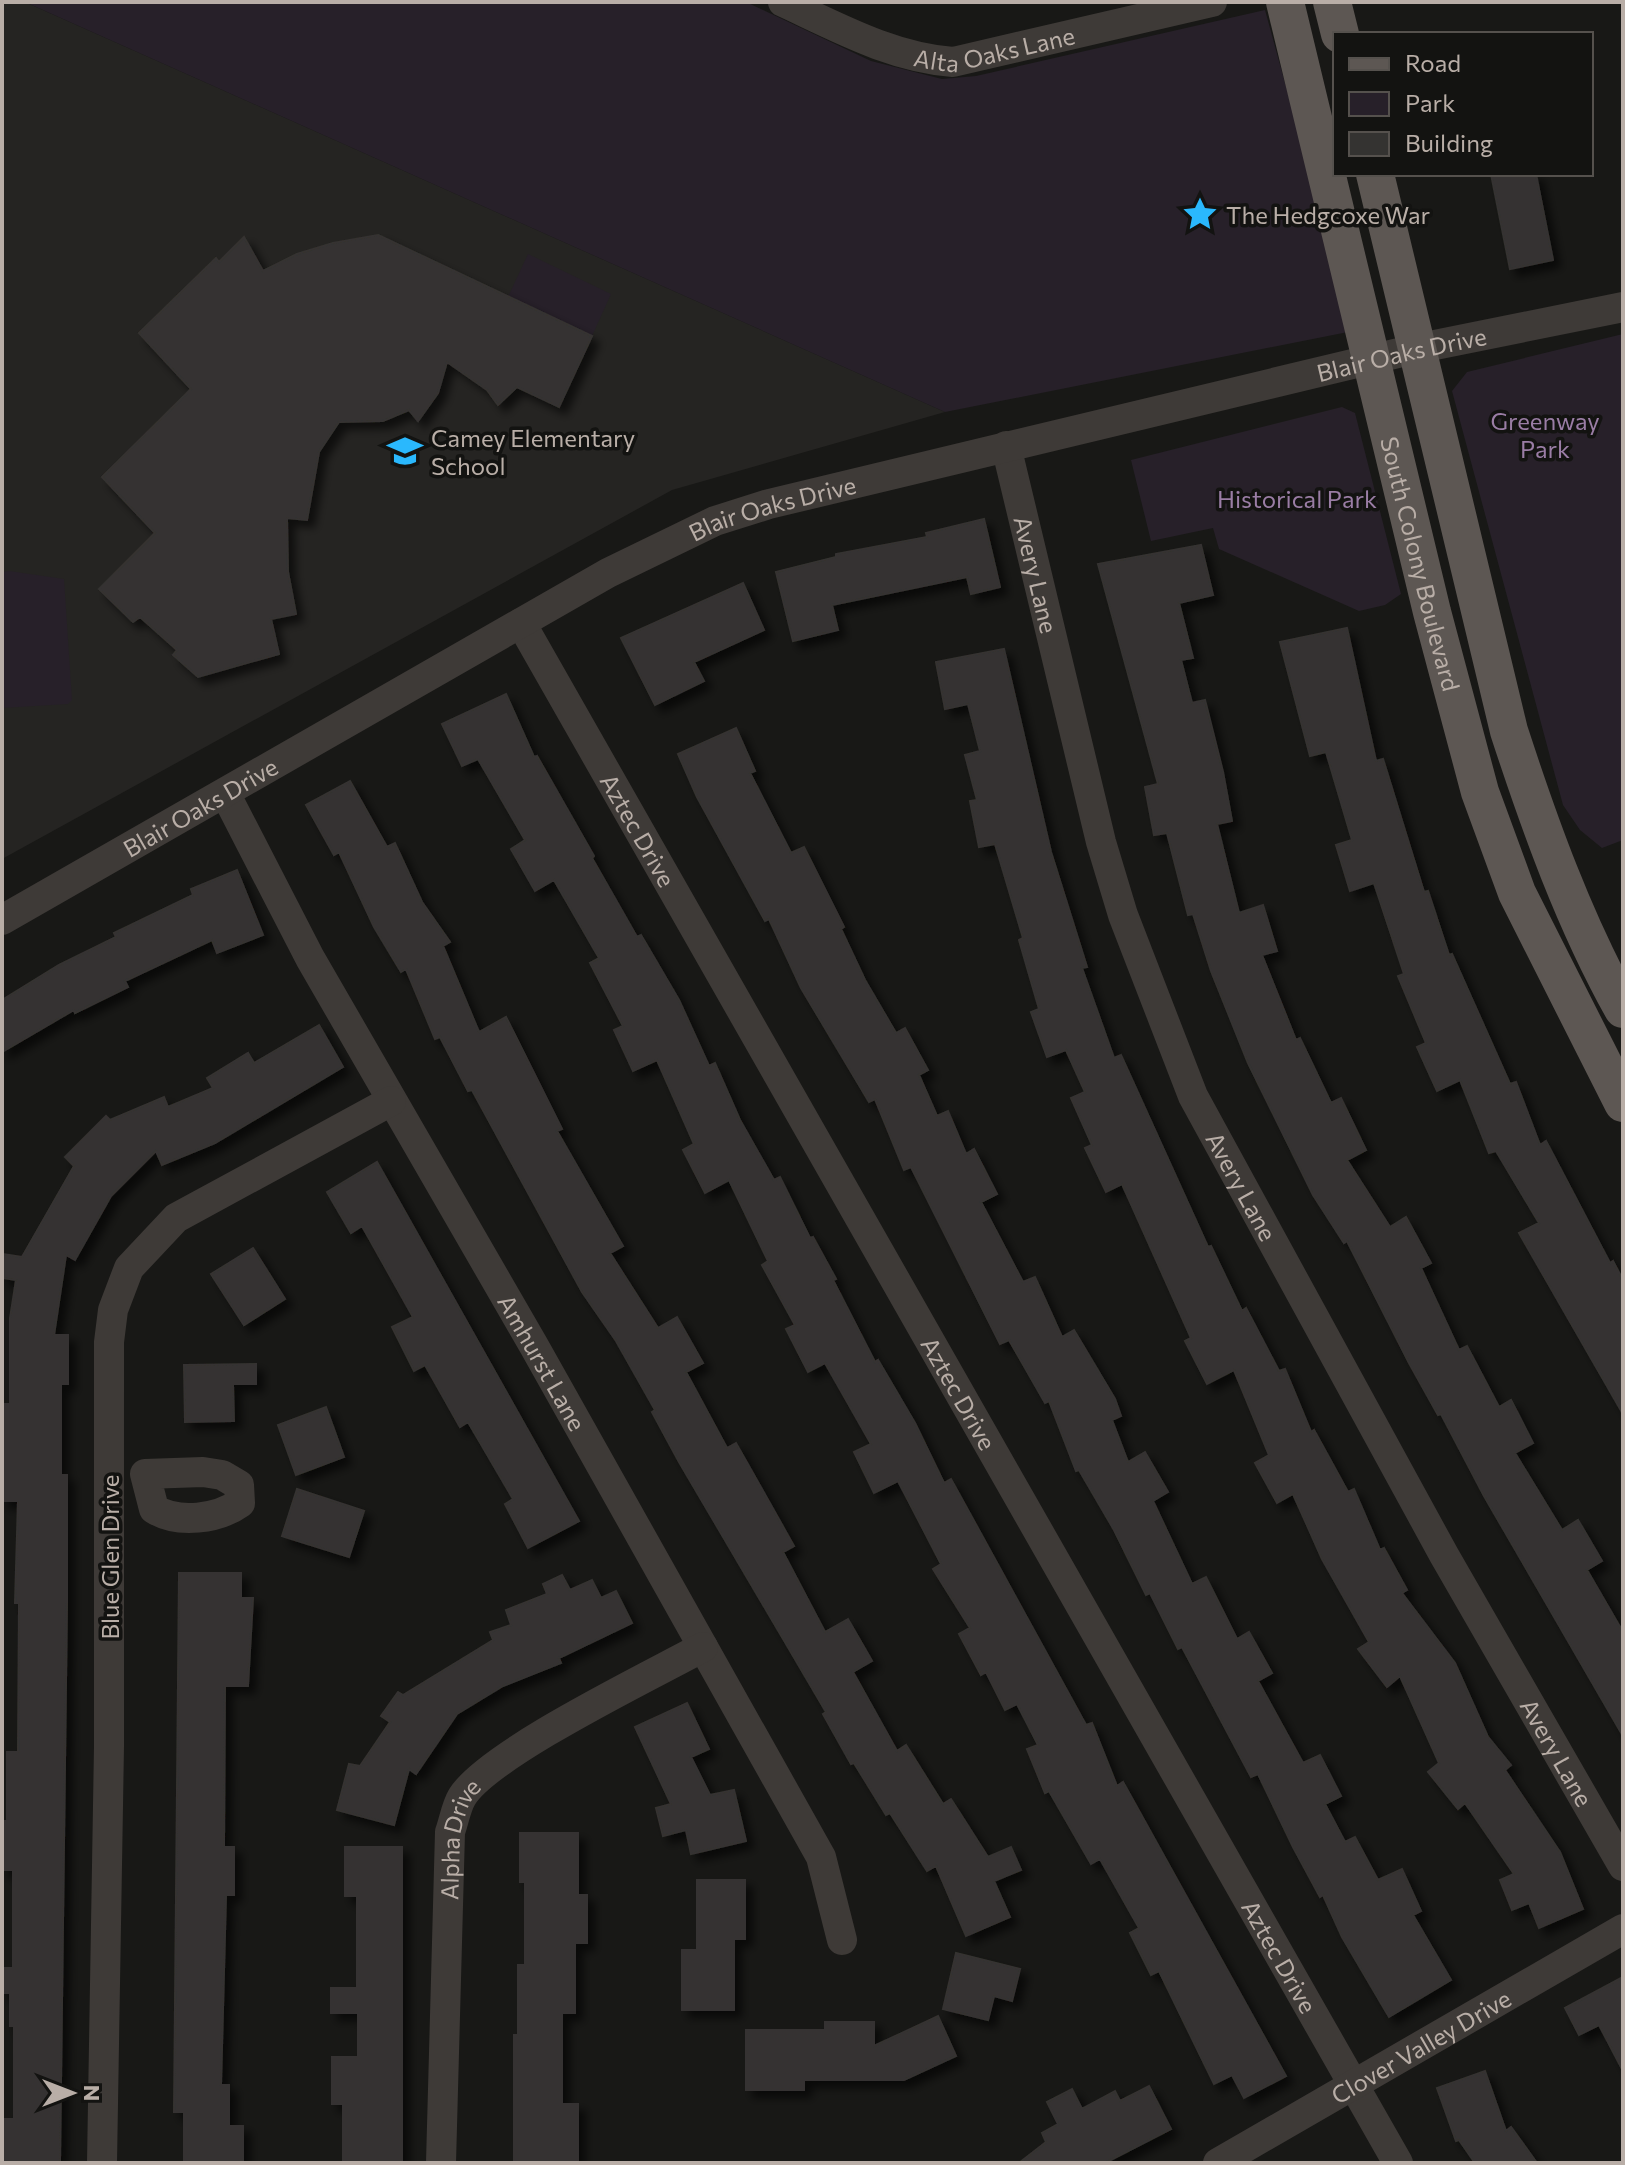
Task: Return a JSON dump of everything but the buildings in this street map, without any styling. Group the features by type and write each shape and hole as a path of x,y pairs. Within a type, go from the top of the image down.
{"main road":[{"name":"South Colony Boulevard","path":"1285,2 1432,612 1480,792 1517,893 1623,1103"},
{"path":"1332,2 1340,32"},
{"name":"South Colony Boulevard","path":"1375,176 1509,731 1534,807 1586,938 1623,1009"}],"street":[{"name":"Alta Oaks Lane","path":"783,2 879,47 909,57 953,62 1212,2"},
{"name":"Blair Oaks Drive","path":"2,920 521,623 660,546 715,521 769,504 1372,359 1623,307"},
{"name":"Avery Lane","path":"1006,446 1101,842 1129,929 1193,1096 1437,1541 1623,1866"},
{"name":"Aztec Drive","path":"521,623 1398,2163"},
{"name":"Amhurst Lane","path":"225,793 310,958 821,1857 842,1940"},
{"name":"Blue Glen Drive","path":"102,2163 109,1342 113,1310 129,1268 176,1218 391,1101"},
{"path":"109,1475 145,1474"},
{"name":"Alpha Drive","path":"441,2163 450,1832 463,1796 496,1764 703,1647"},
{"name":"Clover Valley Drive","path":"1218,2163 1623,1929"}],"shaded area":[{"name":"Camey Elementary School","path":"2,2 25,2 945,412 672,490 2,859"}],"green space":[{"path":"25,2 746,2 871,61 942,79 976,76 1265,10 1353,331 945,412"},
{"path":"528,254 611,294 592,336 508,297"},
{"name":"Greenway Park","path":"1623,334 1623,840 1602,848 1580,830 1563,805 1452,391 1467,372"},
{"name":"Historical Park","path":"1342,407 1355,413 1401,594 1385,605 1359,611 1219,549 1213,528 1151,541 1131,460"},
{"path":"2,572 64,579 72,700 68,704 2,708"}],"place":[{"name":"The Hedgcoxe War","path":"1200,214"},
{"name":"Camey Elementary School","path":"405,451"}]}
